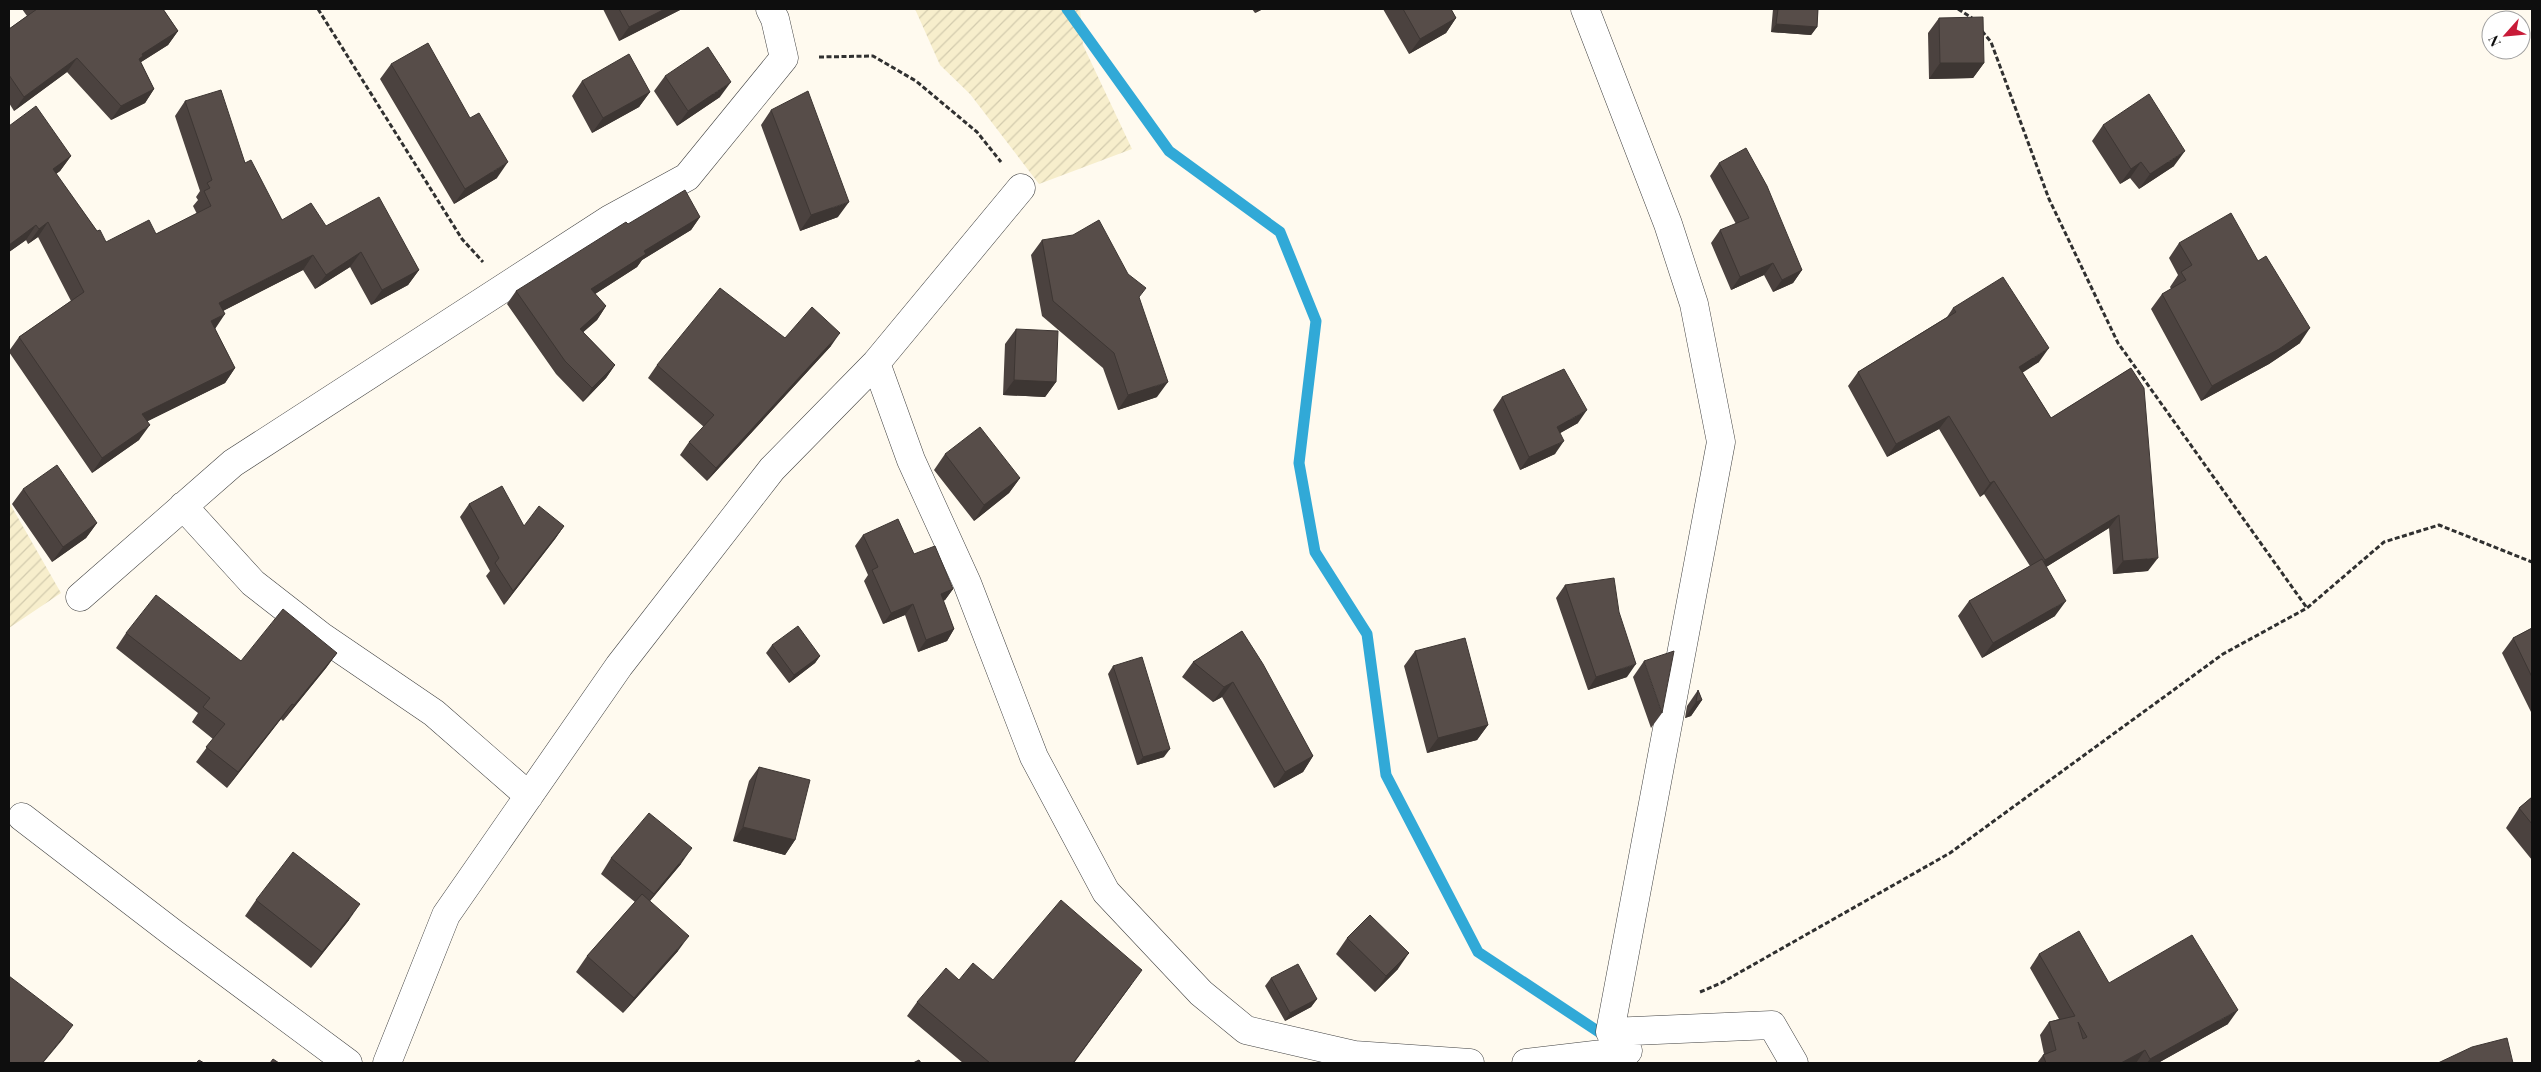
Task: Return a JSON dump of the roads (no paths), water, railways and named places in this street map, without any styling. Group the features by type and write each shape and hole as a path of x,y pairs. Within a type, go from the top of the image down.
{"street":[{"path":"80,597 233,463 610,218 687,177 784,58 775,19 770,9"},
{"path":"1585,9 1668,224 1691,295 1720,442 1618,1049"},
{"path":"387,1063 446,915 619,666 772,469 876,363 1021,188"},
{"path":"876,363 911,460 967,583 1034,757 1106,892 1201,993 1246,1030 1354,1055 1470,1063"},
{"path":"183,506 253,583 321,636 434,713 529,796"},
{"path":"22,817 173,933 348,1063"},
{"path":"1526,1063 1772,1025 1794,1063"}],"waterway":[{"path":"1067,9 1169,151 1280,232 1316,321 1299,463 1315,552 1367,634 1386,775 1478,952 1608,1038"}]}
